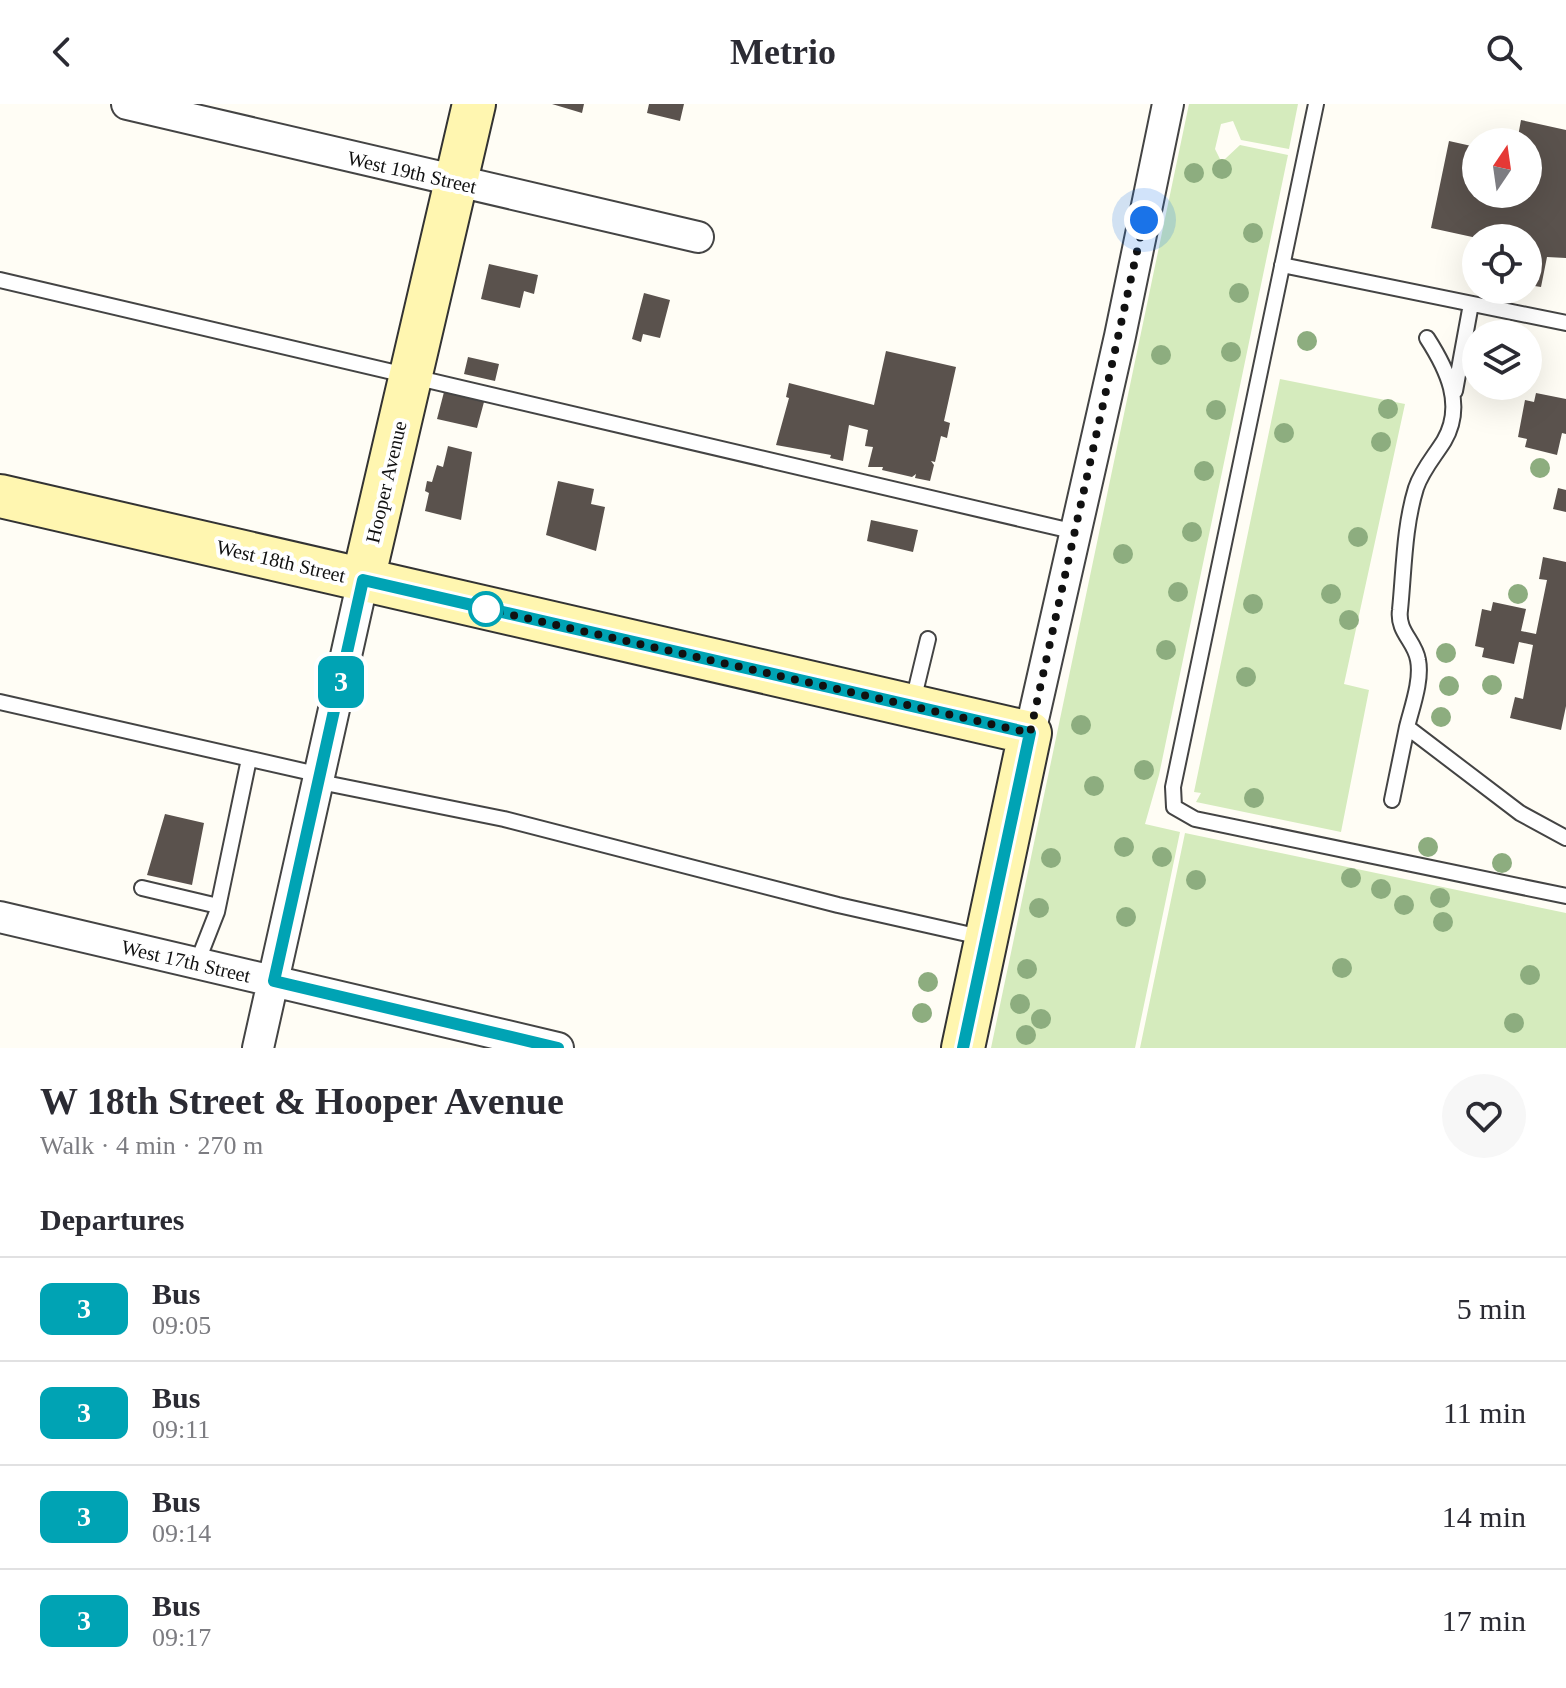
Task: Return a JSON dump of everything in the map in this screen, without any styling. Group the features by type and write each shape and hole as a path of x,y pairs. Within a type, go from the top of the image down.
{"street":[{"name":"West 19th Street","path":"127,104 698,237"},
{"name":"Hooper Avenue","path":"258,1048 474,104"},
{"path":"963,1048 1168,104"},
{"name":"West 18th Street","path":"0,496 1030,733"},
{"name":"West 17th Street","path":"0,917 558,1048"}],"lane":[{"path":"1316,104 1173,787 1174,807 1195,819 1566,896"},
{"path":"1282,265 1462,302"},
{"path":"0,280 1076,532"},
{"path":"1392,800 1419,673 1418,659 1403,634 1399,616 1409,520 1416,487 1431,457 1445,439 1471,304 1566,323"},
{"path":"1427,338 1448,371 1452,403"},
{"path":"912,707 928,639"},
{"path":"0,702 249,759 320,779 504,819 838,905 986,938"},
{"path":"1407,727 1520,813 1566,838"},
{"path":"197,963 218,906 249,759"},
{"path":"142,888 218,906"}],"green space":[{"path":"1189,104 1298,104 1289,149 1241,140 1233,121 1221,124 1215,149 1220,159 1225,159 1240,145 1288,155 1159,775 1145,824 1180,832 1135,1048 991,1048"},
{"path":"1280,379 1405,404 1344,684 1369,690 1341,832 1196,802 1201,793 1194,792"},
{"path":"1185,833 1566,913 1566,1048 1140,1048"}],"building":[{"path":"552,104 584,104 582,113"},
{"path":"649,104 684,104 680,121 647,113"},
{"path":"1521,120 1566,130 1566,258 1547,257 1542,282 1542,224 1462,224 1462,235 1431,228 1449,141 1462,144 1462,208 1542,208 1542,128 1520,128"},
{"path":"489,264 538,275 534,294 524,291 520,308 481,299"},
{"path":"644,293 670,300 660,338 643,334 641,342 632,339"},
{"path":"886,351 956,367 944,421 950,423 947,438 941,436 935,462 931,461 934,465 930,481 915,478 916,474 912,477 882,470 883,467 868,467 873,447 865,446 868,430 849,425 843,461 830,458 831,455 776,445 789,398 786,397 789,383 874,405"},
{"path":"468,357 499,364 495,381 464,374"},
{"path":"444,392 484,402 477,428 437,419"},
{"path":"1542,394 1566,399 1566,434 1562,433 1557,455 1525,447 1527,439 1518,437 1525,400 1542,400"},
{"path":"448,446 472,452 461,520 425,511 429,493 425,491 427,481 432,482 437,465 443,467"},
{"path":"558,481 594,489 591,504 605,507 596,551 546,535"},
{"path":"1558,488 1566,490 1566,512 1553,509"},
{"path":"871,520 918,530 913,552 867,541"},
{"path":"1543,557 1566,562 1566,706 1561,730 1510,718 1515,697 1523,699 1533,645 1519,642 1514,664 1482,657 1484,648 1475,646 1482,609 1491,611 1493,602 1526,609 1521,631 1536,634 1547,580 1539,579"},
{"path":"165,814 204,823 192,885 147,875"}],"bus line":[{"name":"3","path":"558,1048 274,981 363,580 1030,733 963,1048"}],"route":[{"path":"486,609 1030,733 1144,220"}]}
